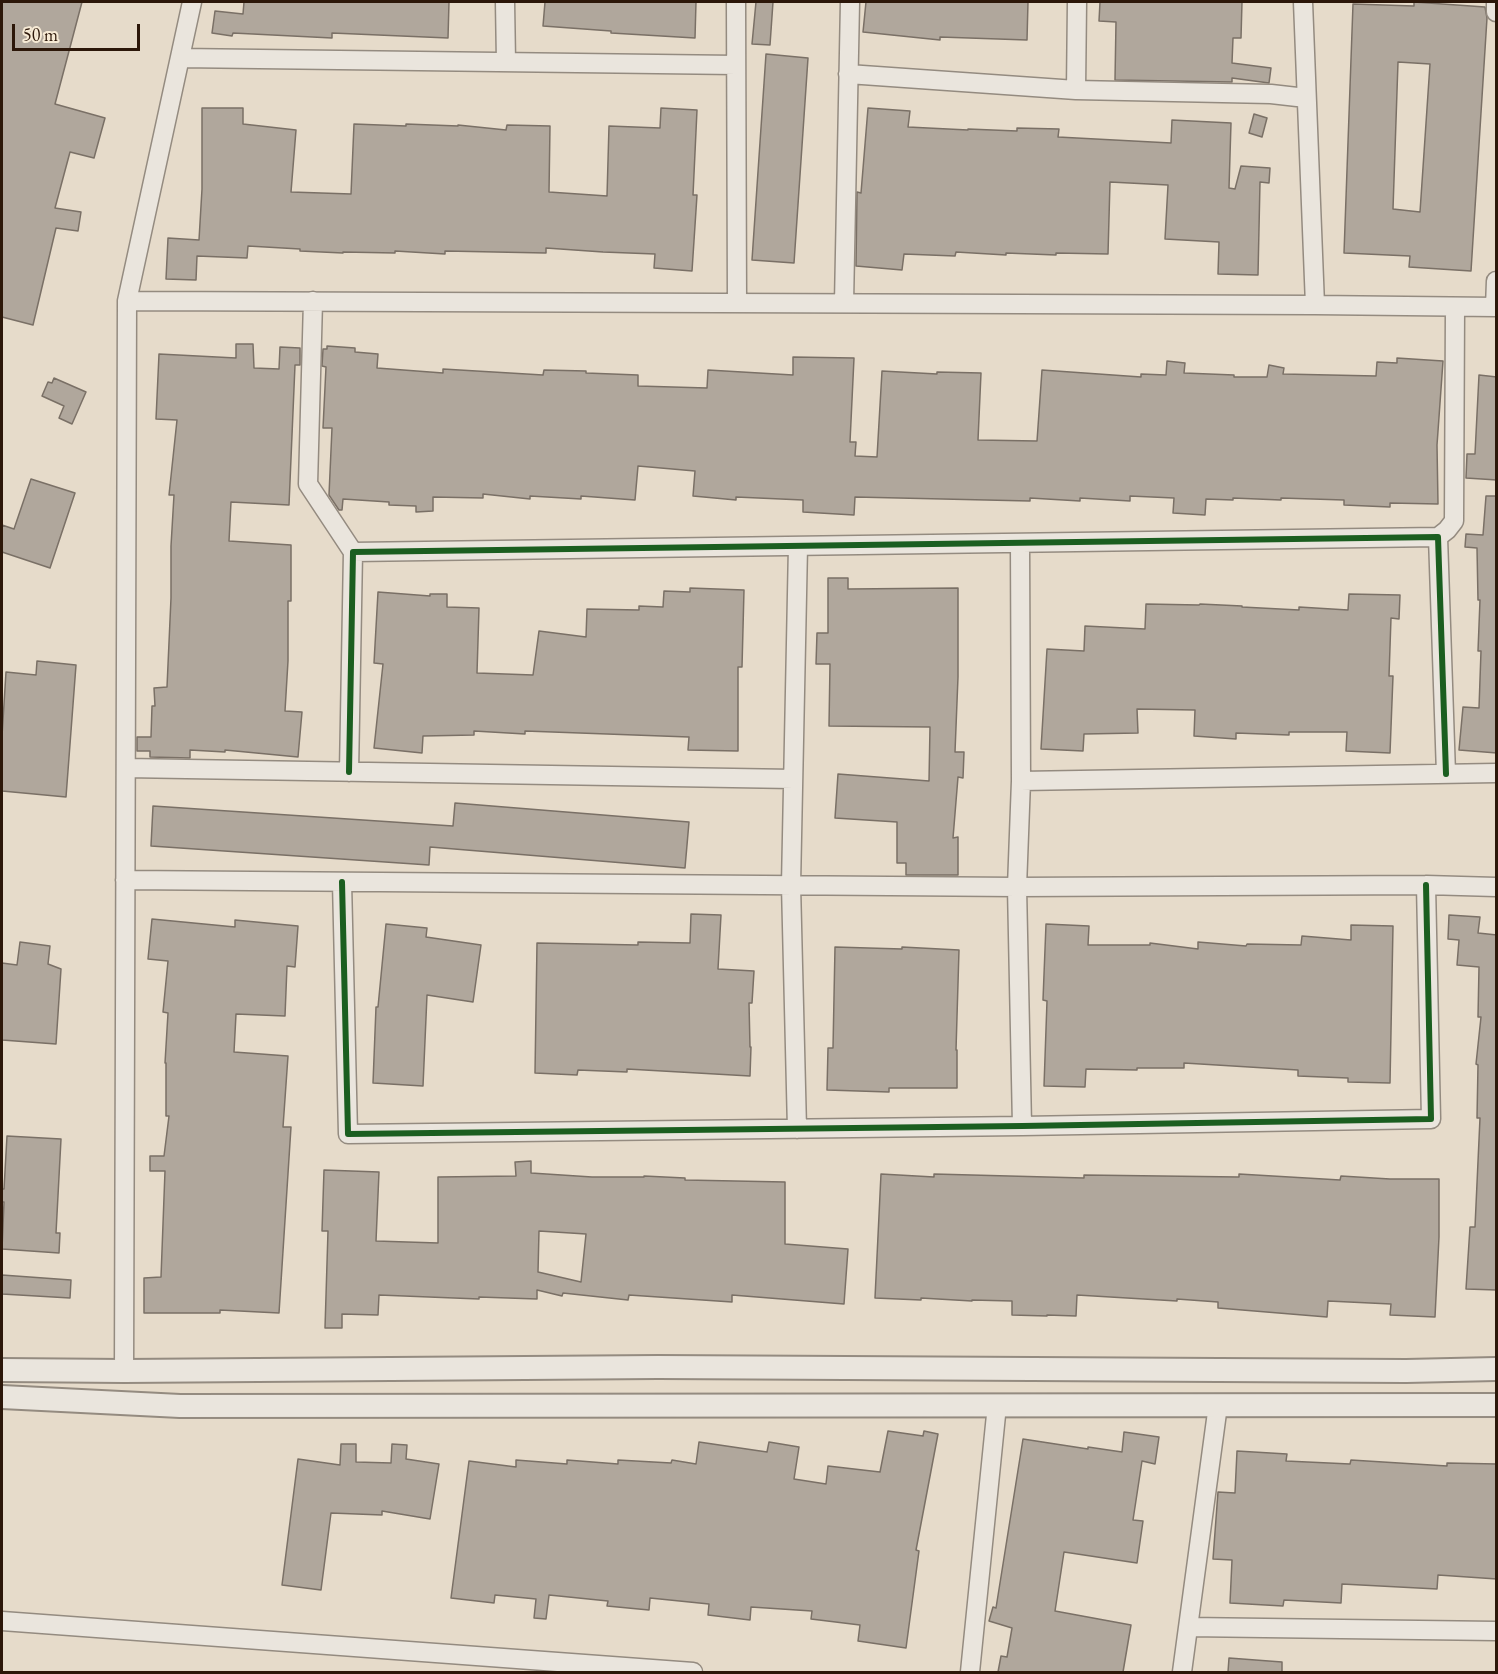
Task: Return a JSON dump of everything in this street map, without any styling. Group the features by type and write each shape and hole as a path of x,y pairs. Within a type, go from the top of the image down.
{"street":[{"path":"124,1371 127,301 192,2"},
{"path":"505,2 506,62"},
{"path":"736,2 737,303"},
{"path":"844,303 850,2"},
{"path":"1076,90 1077,2"},
{"path":"1303,2 1315,305"},
{"path":"1496,2 1497,12"},
{"path":"180,58 736,65"},
{"path":"848,74 1076,90 1271,94 1306,98"},
{"path":"127,301 1496,307 1497,281"},
{"path":"313,301 308,484 353,552 349,772"},
{"path":"353,552 1438,537 1454,521 1455,307"},
{"path":"1438,537 1446,774"},
{"path":"1020,543 1022,780 1017,887 1022,1126"},
{"path":"797,1129 791,885 798,546"},
{"path":"126,768 793,779"},
{"path":"1022,780 1497,773"},
{"path":"125,880 1017,887 1426,885 1497,887"},
{"path":"342,882 348,1134 1431,1119 1426,885"},
{"path":"2,1370 646,1367 1497,1370"},
{"path":"2,1397 180,1406 1497,1405"},
{"path":"970,1672 997,1405"},
{"path":"1182,1672 1218,1405"},
{"path":"2,1621 463,1664 693,1672"},
{"path":"1188,1627 1497,1631"}],"building":[{"path":"2,2 82,2 55,104 105,118 94,158 70,152 55,208 81,212 78,231 56,228 33,325 2,317"},
{"path":"244,2 449,2 448,38 332,33 332,38 233,33 232,36 212,33 215,11 243,14"},
{"path":"545,2 696,2 695,38 543,26"},
{"path":"756,2 773,2 770,45 752,44"},
{"path":"866,2 1028,2 1027,40 940,37 940,40 863,32"},
{"path":"1100,2 1242,2 1241,38 1233,38 1232,63 1271,68 1269,83 1232,78 1232,82 1115,80 1116,22 1099,21"},
{"path":"1414,2 1485,7 1487,18 1471,271 1409,267 1410,256 1344,253 1353,4 1414,6","holes":["1398,62 1430,64 1420,212 1393,209"]},
{"path":"766,54 808,58 794,263 752,260"},
{"path":"202,108 243,108 243,124 296,130 291,192 351,194 354,124 458,125 506,130 507,125 550,126 549,192 607,196 609,126 660,128 661,108 697,110 693,195 697,195 692,271 654,268 655,254 546,248 546,253 445,251 445,254 395,251 395,253 343,253 248,246 247,258 197,256 196,280 166,279 168,238 199,240 202,189"},
{"path":"868,108 910,111 908,127 1017,131 1017,128 1059,129 1058,137 1171,143 1172,120 1231,123 1229,188 1235,189 1241,166 1270,168 1269,183 1260,182 1258,275 1218,274 1219,242 1165,239 1168,185 1110,182 1108,254 1006,253 1006,255 956,252 955,256 904,254 902,270 856,266 857,192 861,193"},
{"path":"1254,114 1267,118 1262,137 1249,133"},
{"path":"236,344 253,344 254,368 279,369 280,347 300,348 300,365 295,365 289,505 231,502 229,541 291,545 291,601 288,601 285,711 302,712 298,757 225,750 225,752 190,750 190,758 150,757 150,751 137,751 137,737 151,737 152,706 155,706 154,688 167,687 174,495 169,495 177,420 156,419 159,354 236,358"},
{"path":"327,346 355,348 355,352 378,354 377,368 443,373 443,369 543,375 544,370 586,371 586,373 638,375 638,386 707,388 708,370 793,375 793,357 854,358 850,442 856,442 855,456 877,457 882,371 937,374 937,372 981,373 978,440 1037,441 1042,370 1141,377 1141,374 1166,375 1167,361 1185,363 1184,373 1234,375 1234,377 1267,377 1269,365 1284,368 1283,374 1376,376 1377,362 1397,363 1397,358 1443,361 1437,445 1438,504 1390,503 1390,507 1344,505 1344,500 1206,499 1205,515 1173,513 1174,498 1130,496 1130,501 1080,498 1080,501 1030,498 1030,501 855,497 854,515 803,512 803,500 736,497 736,500 693,496 695,471 638,466 635,500 581,496 581,499 530,496 530,499 483,494 483,498 433,497 433,511 416,512 416,506 343,499 342,510 339,510 329,495 332,428 323,428 326,367 322,366 323,349 327,349"},
{"path":"1479,375 1497,377 1497,480 1466,478 1467,454 1475,454"},
{"path":"54,378 86,392 72,424 59,418 64,406 42,396 48,382 52,383"},
{"path":"31,479 75,493 50,568 2,552 2,525 14,529"},
{"path":"1486,496 1497,496 1497,753 1459,750 1463,707 1479,708 1481,651 1478,651 1480,600 1478,600 1477,548 1465,547 1466,534 1483,535"},
{"path":"828,578 848,578 848,589 958,588 955,752 964,752 963,778 958,777 953,838 958,837 958,875 906,875 906,863 897,863 897,822 835,818 838,774 929,781 930,727 829,726 830,664 816,664 817,633 828,633"},
{"path":"690,588 744,590 742,667 738,667 738,751 688,750 689,737 525,731 525,734 474,731 474,735 423,736 422,753 374,748 383,664 374,663 378,592 430,596 430,594 447,594 447,607 479,608 477,673 533,675 539,631 586,637 587,609 639,610 639,606 663,607 664,591 690,592"},
{"path":"1349,594 1400,595 1399,619 1391,618 1389,676 1393,676 1390,753 1346,751 1347,732 1289,732 1289,735 1236,733 1236,739 1194,736 1195,710 1137,709 1138,733 1084,734 1083,751 1041,749 1047,649 1084,651 1085,626 1145,629 1146,604 1348,610"},
{"path":"37,661 76,665 66,797 2,791 2,736 6,672 36,675"},
{"path":"455,803 689,822 685,868 430,847 429,865 151,846 153,806 453,826"},
{"path":"691,914 721,915 718,969 754,971 752,1003 749,1003 750,1076 627,1069 627,1072 578,1070 577,1075 535,1073 537,943 638,945 638,942 690,943"},
{"path":"1449,915 1480,917 1478,933 1497,935 1497,1290 1466,1289 1470,1227 1475,1227 1480,1118 1477,1118 1478,1065 1476,1064 1481,1017 1478,1017 1479,967 1457,965 1459,940 1448,939"},
{"path":"152,919 235,927 235,920 298,926 295,967 287,966 285,1016 236,1014 234,1052 288,1056 283,1127 291,1127 279,1313 220,1310 220,1313 144,1313 144,1278 161,1277 165,1171 150,1171 150,1156 164,1156 169,1116 166,1116 165,1063 168,1013 163,1012 168,961 148,959"},
{"path":"386,924 427,928 426,937 481,945 473,1002 427,995 423,1086 373,1083 376,1007 378,1007"},
{"path":"1046,924 1089,926 1088,945 1150,945 1150,943 1198,949 1198,942 1246,946 1247,944 1301,945 1302,936 1351,940 1351,925 1393,926 1390,1083 1348,1082 1348,1078 1298,1076 1298,1070 1184,1063 1184,1068 1086,1069 1085,1087 1044,1086 1047,1001 1043,1000"},
{"path":"20,942 50,946 48,964 61,969 56,1044 2,1040 2,963 17,965"},
{"path":"835,947 959,950 957,1088 889,1088 889,1092 827,1090 828,1048 833,1048"},
{"path":"7,1136 61,1139 56,1233 60,1233 59,1253 2,1249 4,1202 2,1202 2,1189 4,1189"},
{"path":"531,1161 531,1173 592,1177 644,1176 685,1178 685,1180 785,1182 785,1244 848,1249 844,1304 732,1295 732,1302 629,1295 628,1300 563,1293 562,1296 537,1290 537,1299 379,1295 378,1315 342,1314 342,1328 325,1328 328,1231 322,1231 324,1170 379,1172 376,1241 438,1243 438,1177 516,1176 515,1162","holes":["539,1231 586,1234 581,1282 538,1272"]},
{"path":"881,1174 934,1177 934,1174 1084,1178 1084,1175 1239,1177 1239,1174 1340,1180 1341,1176 1439,1179 1435,1317 1390,1315 1391,1304 1328,1301 1327,1317 1218,1308 1218,1302 1077,1295 1076,1316 1047,1316 1012,1315 1012,1301 875,1298"},
{"path":"2,1275 71,1280 70,1298 2,1294"},
{"path":"888,1431 923,1436 924,1431 938,1434 916,1550 919,1551 906,1648 858,1641 860,1625 811,1619 812,1611 751,1607 750,1620 708,1615 709,1604 650,1598 649,1610 607,1606 608,1601 549,1595 546,1619 534,1618 536,1599 495,1595 494,1603 451,1598 469,1461 516,1467 516,1460 567,1464 567,1460 618,1464 618,1460 671,1463 672,1460 696,1464 699,1442 767,1452 769,1442 799,1447 794,1479 826,1484 828,1466 880,1472"},
{"path":"1124,1432 1159,1437 1155,1464 1142,1461 1133,1520 1143,1521 1137,1563 1064,1552 1055,1611 1131,1625 1123,1672 998,1672 1001,1656 1007,1657 1012,1628 989,1621 993,1607 996,1608 1023,1439 1122,1452"},
{"path":"341,1444 356,1444 356,1462 391,1463 392,1444 407,1445 406,1459 439,1464 430,1519 382,1511 382,1515 331,1513 321,1590 282,1585 298,1459 340,1465"},
{"path":"1237,1451 1287,1454 1286,1461 1350,1464 1351,1460 1447,1466 1447,1463 1497,1464 1497,1579 1438,1575 1437,1589 1342,1584 1341,1603 1284,1600 1283,1606 1230,1603 1232,1560 1213,1559 1218,1492 1235,1493"},
{"path":"1229,1658 1282,1662 1282,1672 1228,1672"}],"cycle path":[{"path":"349,772 353,552 1438,537 1446,774"},
{"path":"342,882 348,1134 1431,1119 1426,885"}]}
